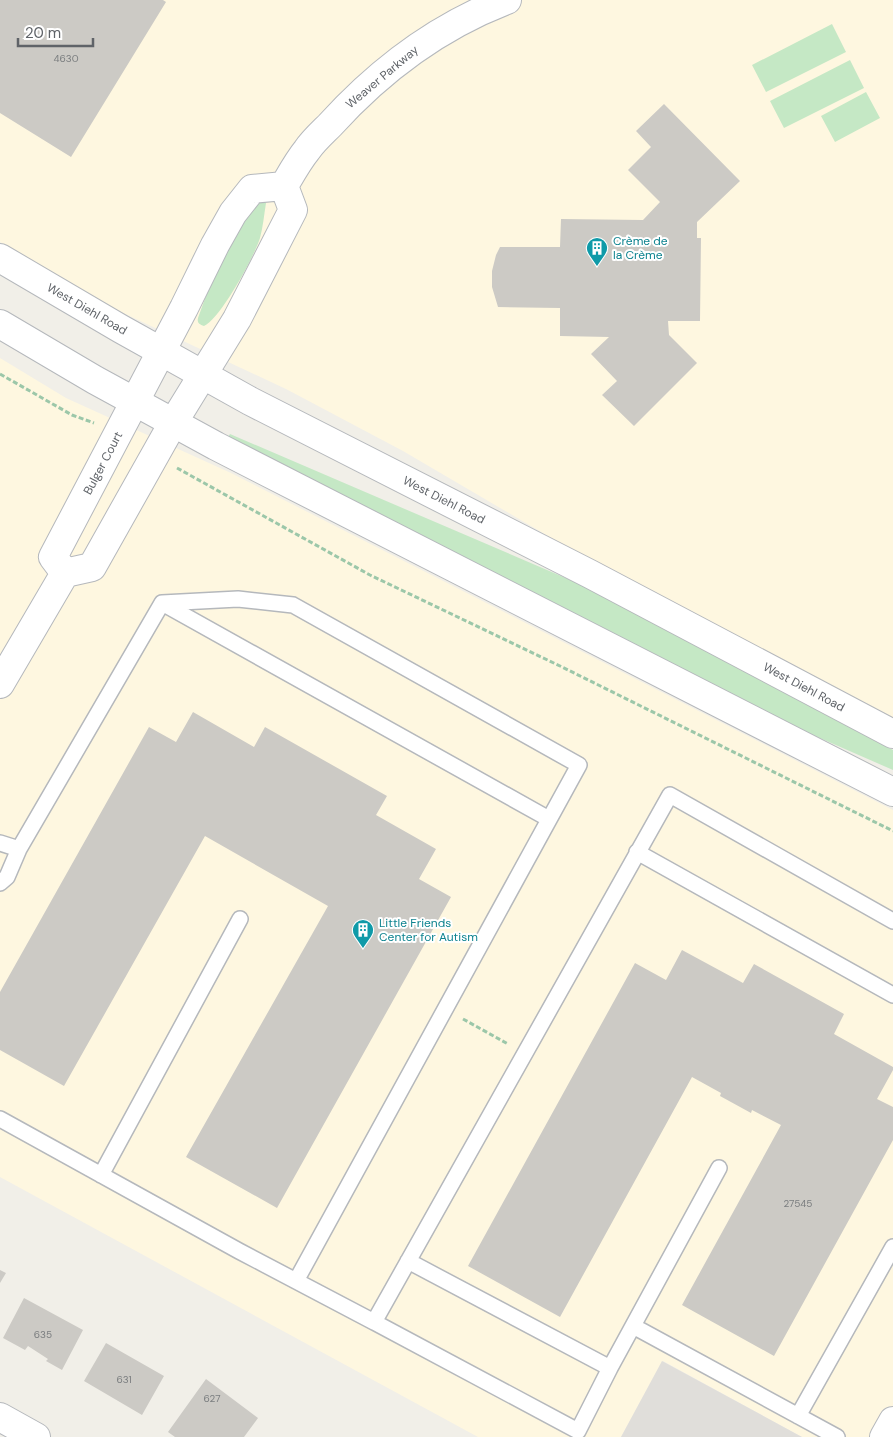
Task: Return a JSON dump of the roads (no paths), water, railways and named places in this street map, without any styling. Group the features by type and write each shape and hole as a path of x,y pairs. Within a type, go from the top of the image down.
{"street":[{"name":"Weaver Parkway","path":"284,186 306,150 351,102 409,53 444,30 480,10 507,0"},
{"path":"0,684 65,572 92,567 202,373 237,319 294,210 284,186 252,189 233,213 214,245 161,351"},
{"name":"West Diehl Road","path":"0,258 121,330 250,401 590,574 893,734"},
{"path":"0,324 134,402 314,497 893,792"},
{"name":"Bulger Court","path":"65,572 53,557 161,351"},
{"path":"0,1418 36,1437"},
{"path":"884,1437 893,1421"}],"lane":[{"path":"162,604 238,599 293,606 579,765 296,1281"},
{"path":"162,604 549,820"},
{"path":"0,883 7,877 19,848 162,604"},
{"path":"374,1322 670,795 893,921"},
{"path":"0,843 19,848"},
{"path":"637,852 893,995"},
{"path":"100,1175 240,919"},
{"path":"0,1119 296,1281 578,1431 610,1368 719,1168"},
{"path":"798,1416 893,1247"},
{"path":"408,1261 610,1368"},
{"path":"633,1326 837,1437"}],"place":[{"name":"Crème de la Crème","path":"597,267"},
{"name":"Little Friends Center for Autism","path":"363,949"}]}
